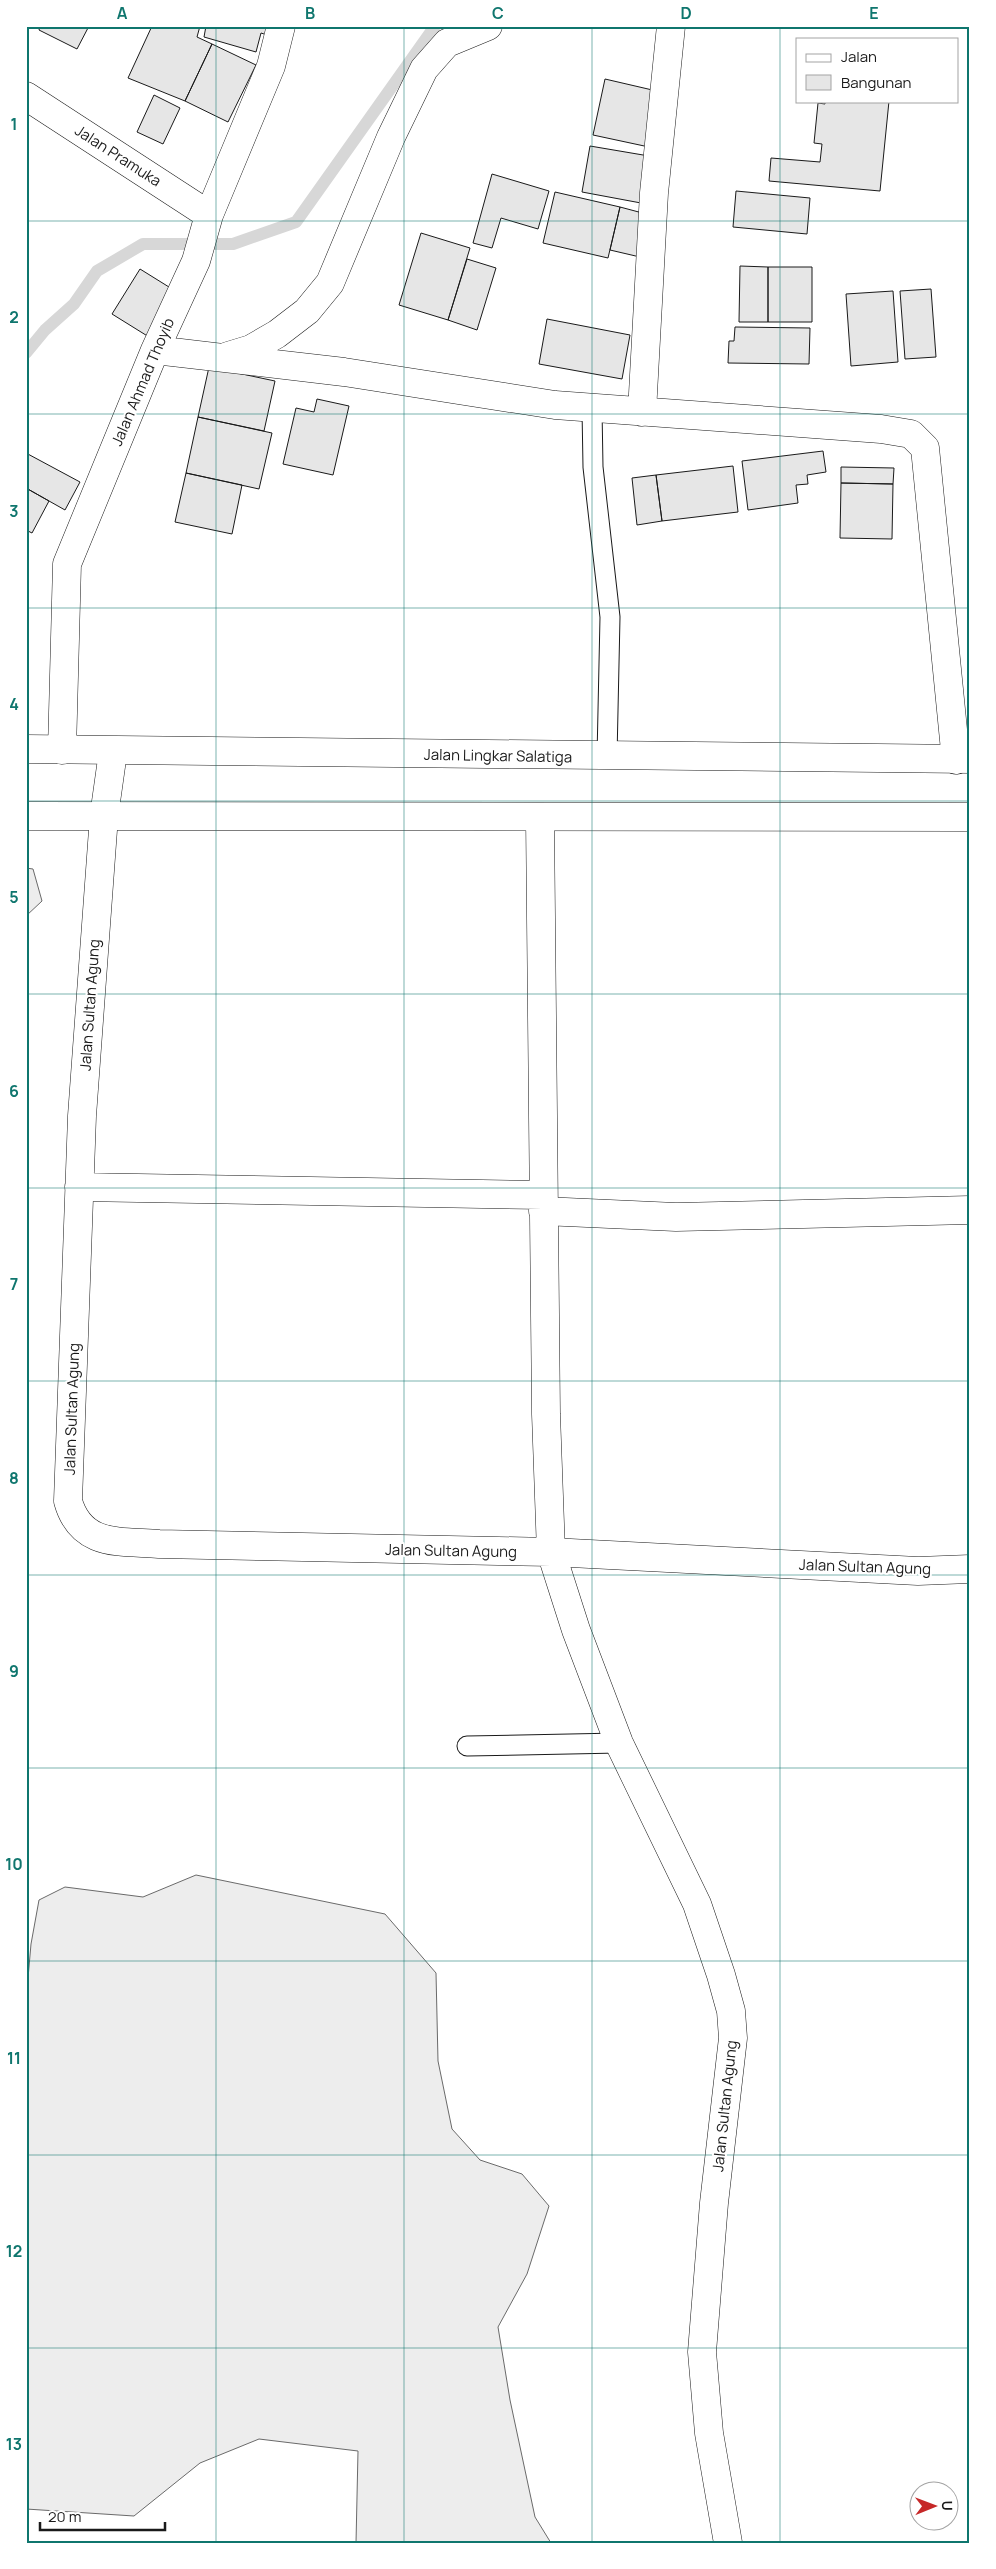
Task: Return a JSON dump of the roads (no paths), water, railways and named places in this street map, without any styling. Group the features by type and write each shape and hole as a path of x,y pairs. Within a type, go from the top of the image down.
{"main road":[{"name":"Jalan Ahmad Thoyib","path":"62,750 67,564 155,350 196,262 206,225 271,66 281,26"},
{"path":"223,358 251,349 277,334 307,310 330,283 391,137 424,69 447,44 488,26"},
{"path":"642,412 654,193 671,26"},
{"name":"Jalan Pramuka","path":"26,96 206,225"},
{"path":"155,350 344,372 555,406 900,431 911,434 925,448 963,759"},
{"name":"Jalan Lingkar Salatiga","path":"26,750 963,759"},
{"name":"Jalan Sultan Agung","path":"113,752 104,816 82,1116 68,1501 73,1516 87,1531 108,1540 159,1544 551,1552 918,1571 970,1569"},
{"path":"26,816 970,817"},
{"name":"Jalan Sultan Agung","path":"540,818 546,1414 551,1552 576,1630 619,1743 696,1904 721,1975 731,2012 733,2038 714,2203 702,2352 709,2433 728,2543"},
{"path":"79,1187 543,1203 704,1216 970,1210"}],"lane":[{"path":"592,409 594,468 610,617 607,757"},
{"path":"467,1746 619,1743"}],"waterway":[{"path":"26,353 45,330 74,304 97,271 143,244 233,244 296,222 435,26"}]}
